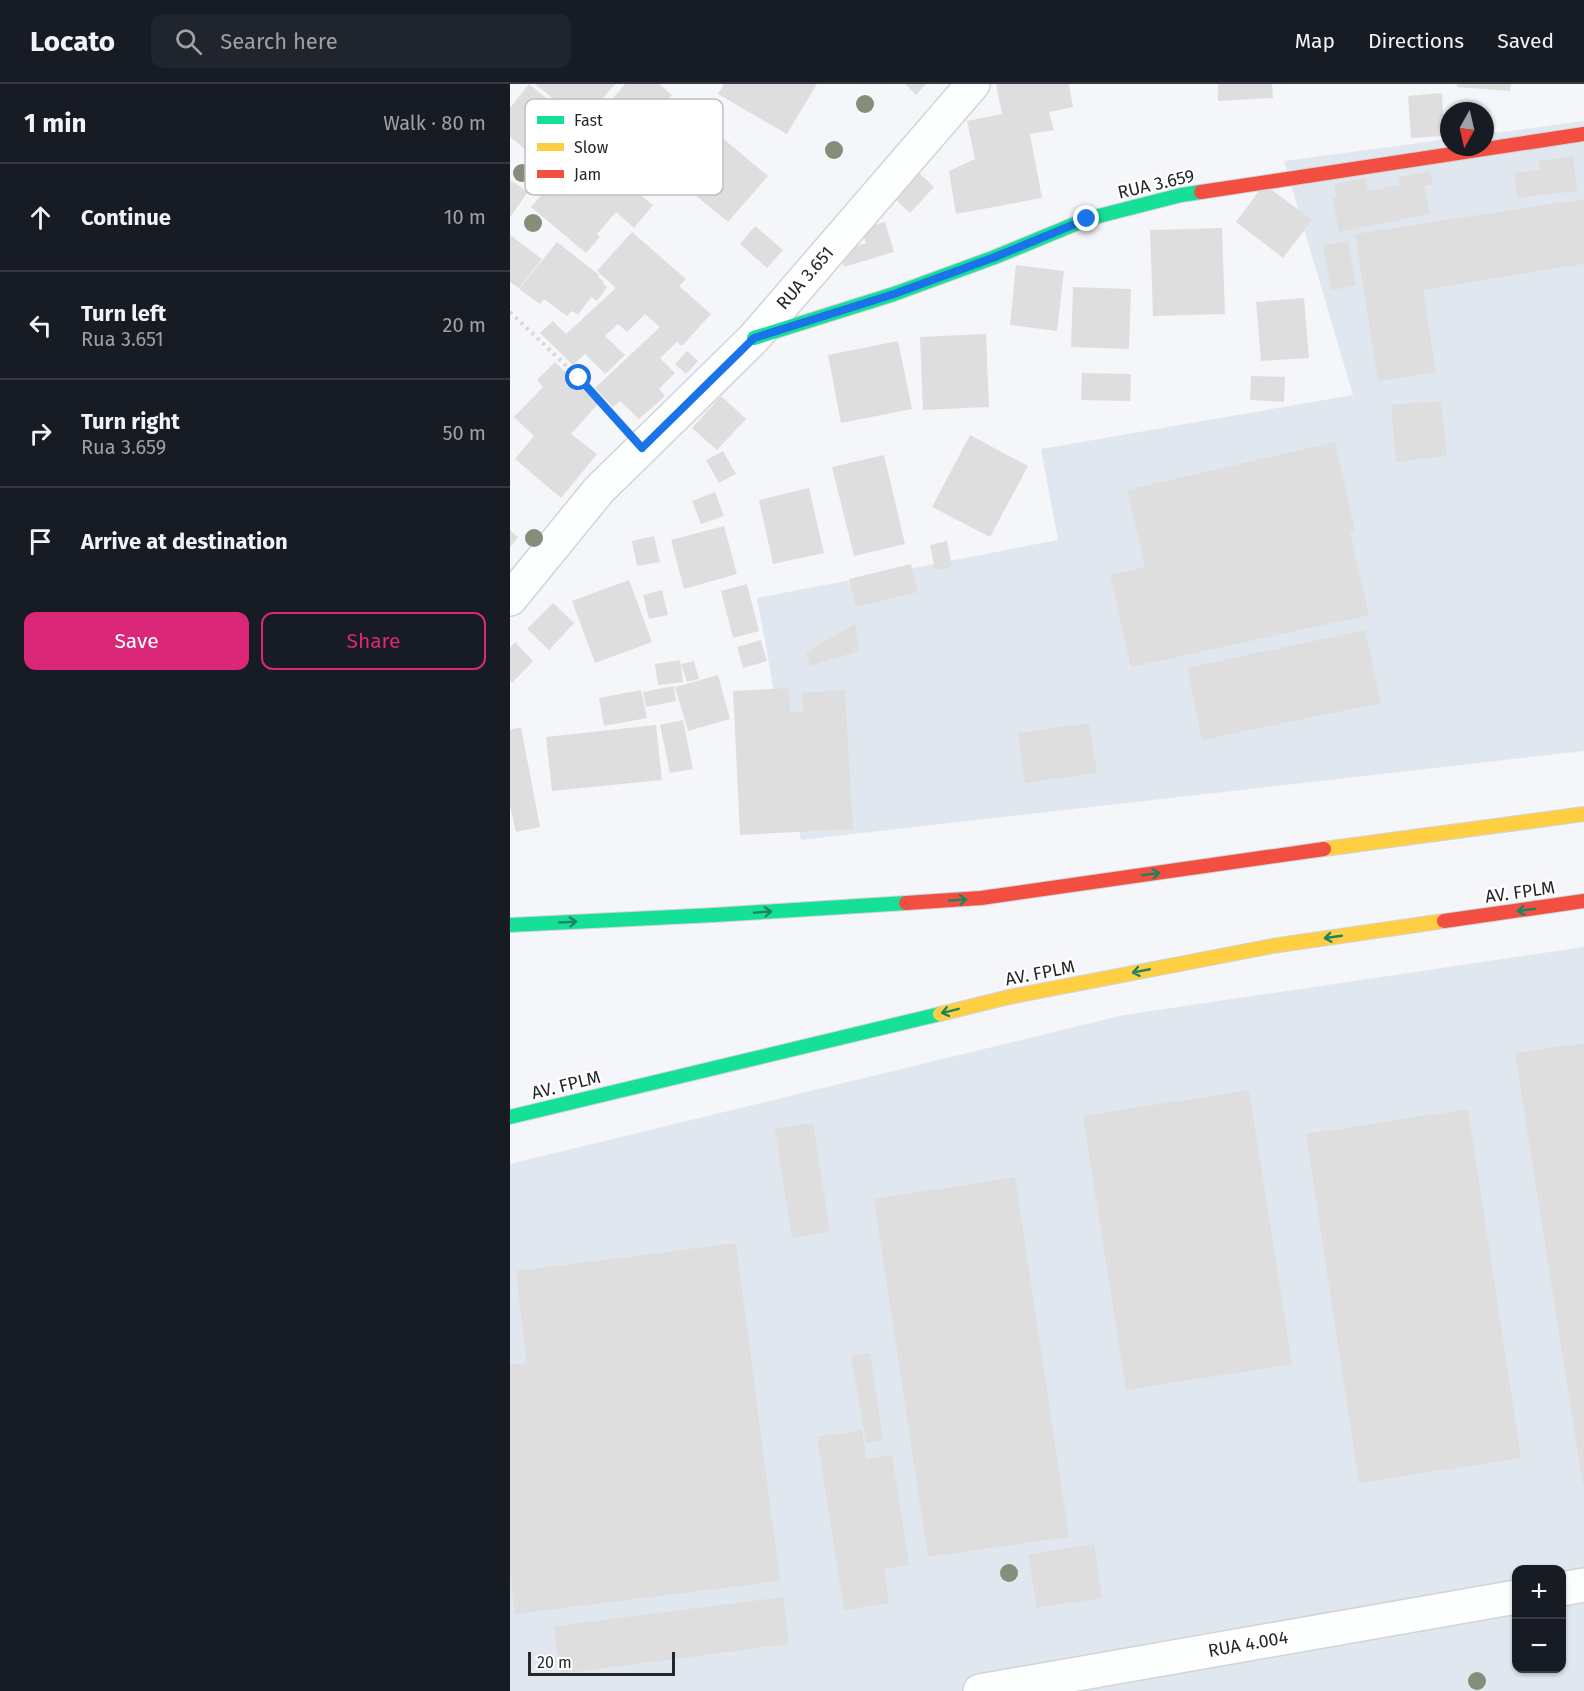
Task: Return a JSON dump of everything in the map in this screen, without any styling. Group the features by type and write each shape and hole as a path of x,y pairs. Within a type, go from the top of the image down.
{"main road":[{"name":"RUA 3.659","path":"754,338 894,294 995,257 1087,219 1170,198 1584,134"},
{"path":"510,924 714,915 981,898 1584,814"},
{"name":"AV. FPLM","path":"510,1117 1009,997 1272,946 1584,901"}],"street":[{"name":"RUA 3.651","path":"510,599 599,490 754,338 973,84"},
{"path":"1566,1588 1584,1585"},
{"name":"RUA 4.004","path":"980,1691 1512,1598"}],"path":[{"path":"510,312 579,378 642,448"}],"shaded area":[{"path":"1584,121 1584,751 801,840 757,598 1058,540 1041,449 1353,395 1284,161 1440,140 1440,156 1494,156 1494,133"},
{"path":"1584,947 1584,1691 510,1691 510,1164 1124,1015"}],"building":[{"path":"529,84 548,99 525,99 525,149 510,137 510,108"},
{"path":"535,84 615,84 602,99 554,99"},
{"path":"625,84 659,84 672,95 668,99 612,99"},
{"path":"724,84 817,84 787,134 718,94"},
{"path":"905,84 926,84 916,95"},
{"path":"996,84 1069,84 1073,107 1049,112 1054,130 1030,134 1042,198 956,214 949,171 975,159 967,121 1002,114"},
{"path":"1218,84 1272,84 1273,98 1218,101"},
{"path":"1457,84 1511,84 1510,91 1457,87"},
{"path":"1442,93 1440,136 1411,138 1408,96"},
{"path":"723,138 768,176 728,222 695,195 723,195"},
{"path":"1573,156 1577,191 1517,198 1515,173 1540,170 1539,161"},
{"path":"917,171 934,187 910,213 893,197"},
{"path":"1430,171 1433,184 1424,186 1430,214 1339,232 1332,198 1336,197 1334,184 1366,178 1368,191 1400,185 1399,177"},
{"path":"510,180 525,190 526,195 510,217"},
{"path":"1264,184 1312,220 1283,258 1236,222"},
{"path":"541,195 640,195 653,205 634,228 616,212 597,234 600,237 586,253 531,207"},
{"path":"1584,199 1584,264 1423,290 1436,372 1378,381 1355,234"},
{"path":"885,222 894,252 844,267 840,251 866,243 861,229"},
{"path":"755,226 783,250 767,268 740,244"},
{"path":"1222,228 1225,314 1153,316 1150,230"},
{"path":"632,232 686,279 679,286 711,314 682,346 677,342 660,358 675,373 659,389 665,396 639,419 620,401 613,407 595,388 660,327 645,314 627,332 618,324 605,336 625,355 605,374 585,354 573,365 540,333 553,321 566,334 616,288 597,271"},
{"path":"510,235 542,259 519,288 510,282"},
{"path":"1348,241 1356,286 1331,290 1323,245"},
{"path":"557,242 599,275 598,277 607,287 597,301 591,297 578,315 572,311 567,316 544,299 540,304 519,289"},
{"path":"1016,265 1064,271 1057,331 1010,325"},
{"path":"1073,287 1131,289 1129,349 1071,347"},
{"path":"1304,298 1309,358 1261,361 1256,302"},
{"path":"986,334 989,407 923,410 920,337"},
{"path":"898,341 912,409 841,423 828,355"},
{"path":"687,351 698,361 686,374 675,364"},
{"path":"555,362 598,404 571,434 597,454 561,498 515,459 534,436 514,417 543,387 537,380"},
{"path":"1082,373 1131,374 1130,401 1081,400"},
{"path":"1251,376 1285,377 1284,402 1250,400"},
{"path":"721,396 746,419 717,450 692,428"},
{"path":"1441,401 1447,456 1396,462 1391,405"},
{"path":"970,435 1028,466 990,537 932,507"},
{"path":"1335,442 1355,531 1350,532 1369,615 1131,667 1110,575 1145,567 1127,490"},
{"path":"723,451 736,474 719,483 706,460"},
{"path":"884,455 905,544 854,556 832,467"},
{"path":"809,488 824,553 773,564 759,500"},
{"path":"715,492 724,516 701,524 692,501"},
{"path":"724,526 737,574 684,589 671,540"},
{"path":"510,530 518,537 510,547"},
{"path":"654,536 660,562 637,566 632,541"},
{"path":"947,541 952,567 935,570 930,545"},
{"path":"911,564 918,592 856,607 849,579"},
{"path":"629,580 652,642 595,663 572,601"},
{"path":"747,584 759,631 733,638 721,591"},
{"path":"662,590 668,615 649,619 643,595"},
{"path":"553,603 574,623 549,650 527,629"},
{"path":"855,624 859,651 810,666 806,652"},
{"path":"1365,630 1381,703 1202,740 1187,668"},
{"path":"761,640 767,661 743,668 737,647"},
{"path":"515,642 533,661 512,683 510,681 510,648"},
{"path":"680,660 683,682 658,685 655,664"},
{"path":"694,661 699,679 687,682 681,664"},
{"path":"718,675 730,719 688,731 675,687"},
{"path":"674,686 676,701 646,707 643,692"},
{"path":"789,688 790,712 803,712 802,693 845,690 853,829 740,835 733,691"},
{"path":"641,690 647,718 604,726 599,698"},
{"path":"683,720 693,769 670,773 660,725"},
{"path":"1089,723 1097,773 1025,783 1018,733"},
{"path":"656,725 662,780 552,791 546,737"},
{"path":"521,727 540,827 516,832 510,806 510,730"},
{"path":"1584,1043 1584,1486 1583,1486 1515,1053"},
{"path":"1249,1090 1292,1364 1126,1390 1083,1116"},
{"path":"1468,1109 1521,1458 1359,1483 1306,1134"},
{"path":"813,1123 830,1232 792,1238 775,1129"},
{"path":"1015,1177 1069,1537 928,1557 874,1199"},
{"path":"736,1243 780,1581 515,1614 510,1574 510,1365 527,1363 516,1271"},
{"path":"870,1353 883,1440 866,1443 851,1356"},
{"path":"862,1430 866,1459 892,1455 909,1565 884,1569 889,1603 844,1610 817,1437"},
{"path":"1094,1544 1102,1598 1037,1608 1028,1554"},
{"path":"783,1597 789,1644 560,1674 554,1626"}],"traffic: fast":[{"path":"754,338 894,294 995,257 1087,219 1201,192"},
{"path":"510,925 906,903"},
{"path":"510,1117 940,1014"}],"traffic: slow":[{"path":"1324,849 1584,814"},
{"path":"940,1014 1009,997 1272,946 1444,921"}],"traffic: jam":[{"path":"1201,192 1584,134"},
{"path":"906,903 981,898 1324,849"},
{"path":"1444,921 1584,901"}],"route":[{"path":"579,378 642,448 754,338 894,294 995,257 1087,219"}]}
